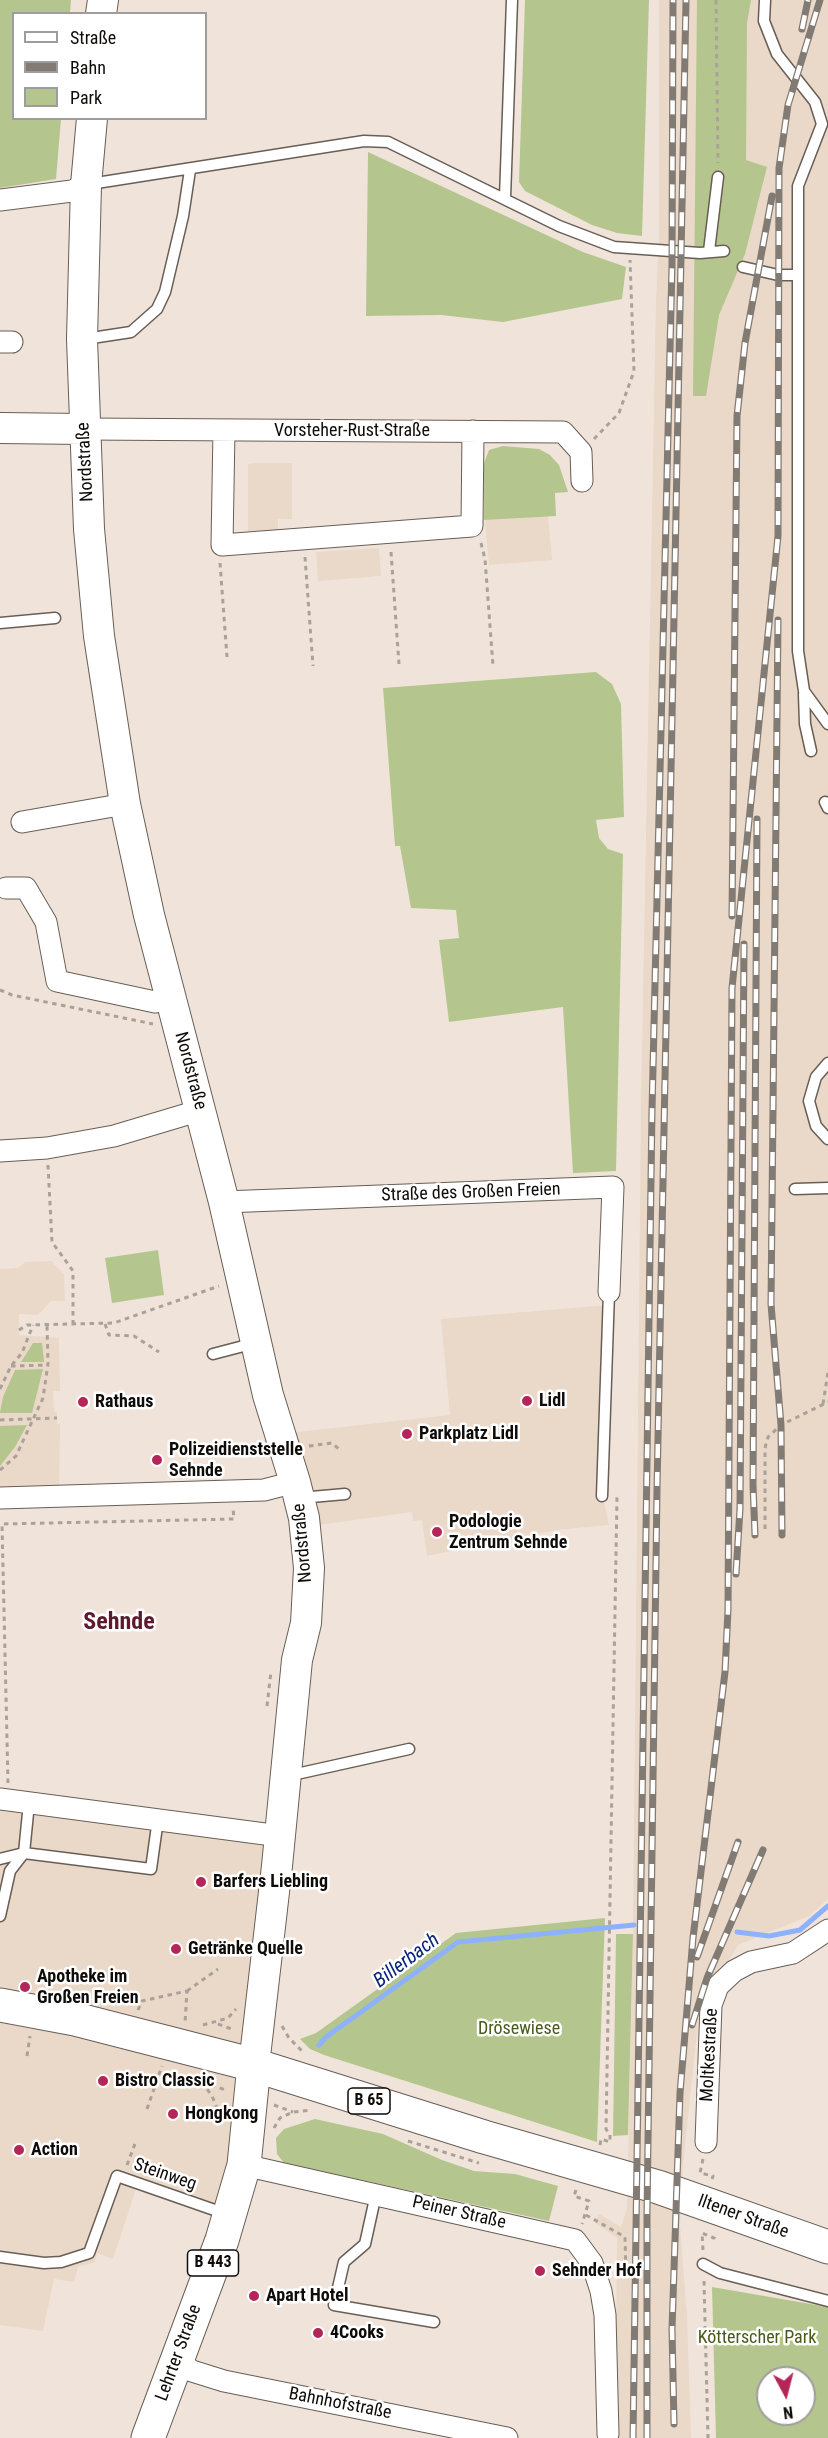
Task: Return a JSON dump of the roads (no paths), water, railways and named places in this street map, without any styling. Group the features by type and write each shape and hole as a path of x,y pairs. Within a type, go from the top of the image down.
{"main road":[{"name":"Nordstraße","path":"92,120 86,185 82,339 84,429 99,636 125,804 149,915 201,1110 268,1395 297,1490 309,1568 306,1623 297,1659 254,2066"},
{"path":"0,428 84,429"},
{"name":"B 65","path":"0,2005 75,2019 254,2066"},
{"name":"B 443","path":"244,2165 254,2066"},
{"name":"Iltener Straße","path":"254,2066 484,2137 658,2187 828,2247"},
{"name":"Lehrter Straße","path":"148,2438 229,2215 244,2165"}],"street":[{"path":"0,200 72,191 86,185"},
{"name":"Vorsteher-Rust-Straße","path":"84,429 563,432 581,452 582,481"},
{"path":"224,430 222,545 472,526 473,431"},
{"path":"22,822 125,804"},
{"path":"6,888 27,888 46,922 57,981 155,1002 171,998"},
{"path":"0,1151 47,1148 114,1136 201,1110"},
{"name":"Straße des Großen Freien","path":"224,1203 613,1187 609,1292"},
{"path":"0,1498 234,1498 264,1491 297,1490"},
{"path":"12,1800 280,1836"},
{"name":"Moltkestraße","path":"706,2142 711,2005 718,1986 734,1971 751,1962 793,1953 828,1930"},
{"name":"Peiner Straße","path":"244,2165 575,2240 592,2263 601,2291 605,2315 608,2434"},
{"name":"Bahnhofstraße","path":"176,2360 192,2371 224,2381 474,2434 507,2438"}],"lane":[{"path":"505,198 512,0"},
{"path":"765,0 764,21 777,54 815,102 822,124 798,186 798,651 804,691 805,724 811,751"},
{"path":"86,185 364,141 388,142 559,226 614,248 700,254 709,251 724,251"},
{"path":"82,339 131,332 157,309 168,281 183,216 190,170"},
{"path":"709,251 718,177"},
{"path":"743,267 778,275 797,275"},
{"path":"0,622 55,618"},
{"path":"804,691 828,724"},
{"path":"828,1063 816,1077 809,1101 816,1126 828,1139"},
{"path":"795,1189 828,1188"},
{"path":"602,1496 609,1292"},
{"path":"213,1354 256,1343"},
{"path":"297,1490 345,1494"},
{"path":"286,1772 301,1773 409,1749"},
{"path":"12,1800 24,1853"},
{"path":"0,1859 24,1853 150,1869 158,1819"},
{"path":"0,1916 10,1871 24,1853"},
{"name":"Steinweg","path":"0,2257 44,2263 61,2262 88,2253 117,2176 229,2215"},
{"path":"376,2194 365,2244 344,2262 334,2304 434,2322"},
{"path":"703,2264 720,2273 828,2301"}],"waterway":[{"name":"Billerbach","path":"737,1932 769,1936 800,1930 828,1906"},
{"name":"Billerbach","path":"319,2045 326,2037 458,1942 634,1925"}],"railway":[{"path":"633,2438 652,1110 672,265 673,0"},
{"path":"647,2438 647,2214 657,1489 686,0"},
{"path":"802,29 808,0"},
{"path":"674,2424 672,2329 680,2093 693,1938 725,1672 728,1610 732,988 778,536 779,168 788,105 820,0"},
{"path":"732,916 737,416 745,343 772,196"},
{"path":"778,620 771,1304 781,1425 782,1535"},
{"path":"755,1535 753,1485 757,819"},
{"path":"736,1574 740,1509 744,944"},
{"path":"697,1957 738,1842"},
{"path":"692,2025 707,1978 763,1850"}],"place":[{"name":"Lidl","path":"527,1401"},
{"name":"Rathaus","path":"83,1402"},
{"name":"Parkplatz Lidl","path":"407,1434"},
{"name":"Polizeidienststelle Sehnde","path":"157,1460"},
{"name":"Podologie Zentrum Sehnde","path":"437,1532"},
{"name":"Barfers Liebling","path":"201,1882"},
{"name":"Getränke Quelle","path":"176,1949"},
{"name":"Apotheke im Großen Freien","path":"25,1987"},
{"name":"Bistro Classic","path":"103,2081"},
{"name":"Hongkong","path":"173,2114"},
{"name":"Action","path":"19,2150"},
{"name":"Sehnder Hof","path":"540,2271"},
{"name":"Apart Hotel","path":"254,2296"},
{"name":"4Cooks","path":"318,2333"}],"district":[{"name":"Sehnde","path":"119,1623"}],"park label":[{"name":"Drösewiese","path":"519,2029"},
{"name":"Kötterscher Park","path":"757,2338"}]}
